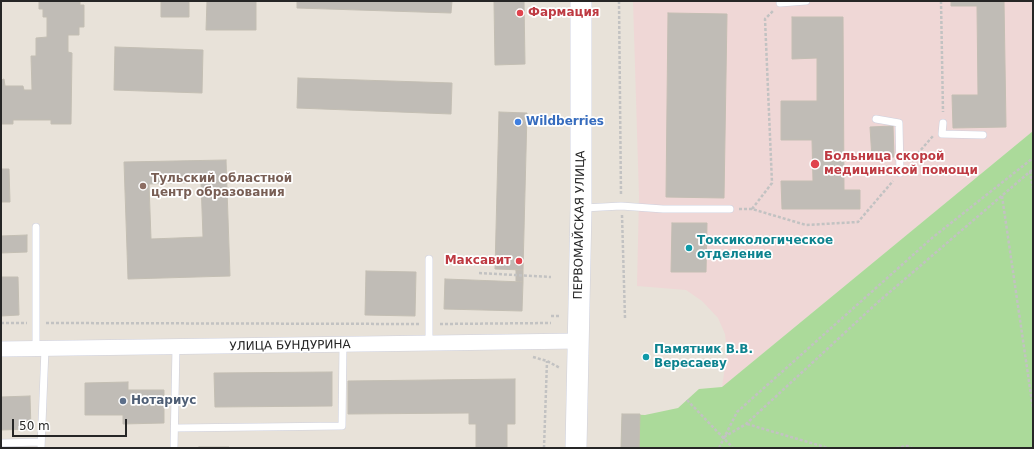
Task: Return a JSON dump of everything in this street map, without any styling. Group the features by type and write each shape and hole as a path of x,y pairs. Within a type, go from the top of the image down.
{"main road":[{"name":"ПЕРВОМАЙСКАЯ УЛИЦА","path":"576,448 581,208 581,1"}],"street":[{"name":"УЛИЦА БУНДУРИНА","path":"1,349 578,341"}],"lane":[{"path":"780,3 806,1"},
{"path":"876,119 899,123 900,173"},
{"path":"943,123 942,134 983,135"},
{"path":"581,208 621,206 663,209 730,210"},
{"path":"1,443 41,445 40,349 36,323 36,227"},
{"path":"429,259 429,344"},
{"path":"175,428 342,426 343,345"},
{"path":"174,448 176,347"}],"path":[{"path":"619,1 621,206 625,318"},
{"path":"730,210 752,209 806,225 858,222 943,123 941,1"},
{"path":"752,209 772,183 765,19 780,3"},
{"path":"718,448 737,412 932,238 1033,158"},
{"path":"723,438 746,424 877,303 1032,170"},
{"path":"1032,170 1033,189"},
{"path":"1002,196 1033,409"},
{"path":"479,273 551,277"},
{"path":"551,316 559,316"},
{"path":"1,323 551,324"},
{"path":"526,355 547,361 560,368"},
{"path":"544,448 547,361"},
{"path":"687,400 733,448"},
{"path":"746,424 828,448"},
{"path":"896,448 907,446 912,448"}],"shaded area":[{"name":"Больница скорой медицинской помощи","path":"633,1 1033,1 1033,131 722,387 727,353 725,334 718,318 702,301 686,290 637,286 639,197"}],"green space":[{"path":"1033,131 1033,448 621,448 622,414 645,415 678,408 699,389 722,387"}],"building":[{"path":"39,1 80,1 80,5 84,5 84,27 79,27 79,35 68,35 68,52 72,53 71,124 51,124 51,120 13,120 13,124 1,124 1,80 4,79 5,86 23,86 24,90 32,90 31,56 36,56 36,38 47,37 47,17 43,17 43,9 39,9"},
{"path":"161,1 189,1 189,17 161,17"},
{"path":"207,1 256,1 256,30 206,30"},
{"path":"297,1 452,1 451,13 297,8"},
{"path":"494,1 524,1 525,64 495,65"},
{"path":"951,1 1004,1 1006,127 953,128 952,95 978,95 977,6 951,6"},
{"path":"668,13 727,14 724,198 666,197"},
{"path":"792,17 843,17 844,190 860,190 860,209 782,209 781,181 813,181 812,140 781,140 781,101 817,101 817,58 792,59"},
{"path":"115,47 203,50 202,93 114,90"},
{"path":"298,78 452,83 451,114 297,108"},
{"path":"499,112 527,113 523,270 495,269"},
{"path":"893,126 894,157 872,158 870,127"},
{"path":"226,160 230,276 128,279 124,162","holes":["201,182 203,237 151,239 149,184"]},
{"path":"1,169 9,169 10,202 1,202"},
{"name":"Токсикологическое отделение","path":"672,223 707,223 706,272 671,272"},
{"path":"27,235 27,252 1,253 1,236"},
{"path":"516,270 523,270 523,282 516,281"},
{"path":"366,271 416,272 415,316 365,315"},
{"path":"1,277 18,277 19,315 1,316"},
{"path":"445,279 523,282 522,311 444,309"},
{"path":"332,372 332,406 215,407 214,373"},
{"path":"515,379 515,424 507,424 507,448 476,448 476,424 469,424 469,413 348,414 348,381"},
{"path":"128,382 128,390 164,390 164,423 123,424 123,415 85,415 85,383"},
{"path":"30,396 31,429 1,430 1,397"},
{"path":"622,414 640,414 639,448 621,448"},
{"path":"229,447 229,448 199,448"}],"place":[{"name":"Фармация","path":"520,13"},
{"name":"Wildberries","path":"518,122"},
{"name":"Больница скорой медицинской помощи","path":"815,164"},
{"name":"Тульский областной центр образования","path":"143,186"},
{"name":"Токсикологическое отделение","path":"689,248"},
{"name":"Максавит","path":"519,261"},
{"name":"Памятник В.В. Вересаеву","path":"646,357"},
{"name":"Нотариус","path":"123,401"}]}
